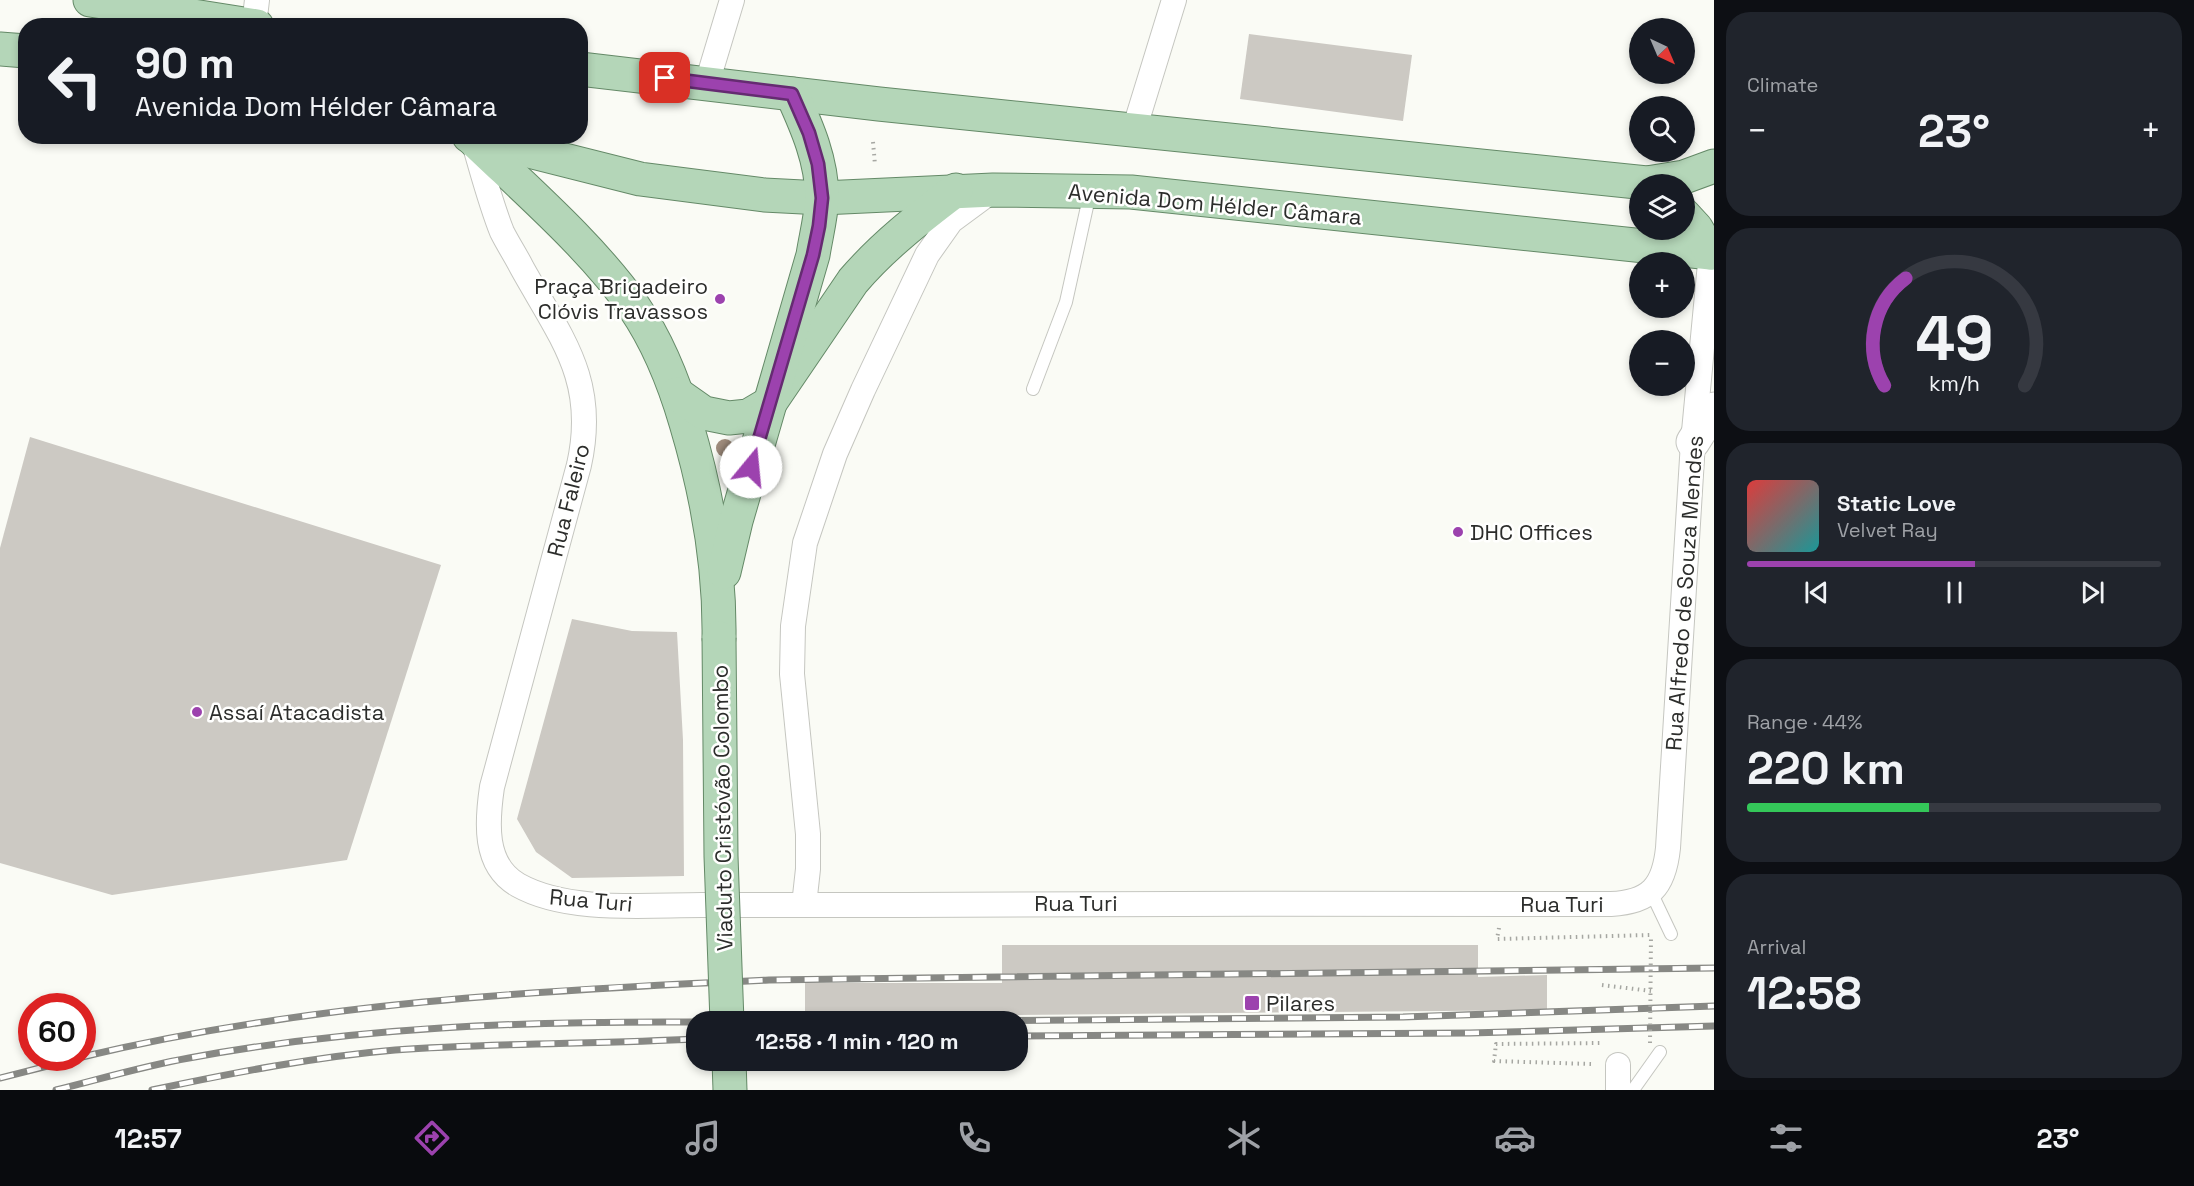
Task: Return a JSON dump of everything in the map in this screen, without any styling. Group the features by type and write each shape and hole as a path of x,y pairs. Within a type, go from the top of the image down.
{"main road":[{"path":"90,0 209,18"},
{"path":"0,49 18,50"},
{"path":"588,70 792,94 1629,182"},
{"path":"720,594 736,521 813,255 822,198 813,145 792,94"},
{"path":"478,144 563,227 615,283 650,332 677,394 704,483 720,594"},
{"name":"Avenida Dom Hélder Câmara","path":"499,144 640,179 764,195 822,198 956,190 1131,192 1713,253"},
{"path":"1692,174 1714,166"},
{"path":"677,394 704,413 729,418 748,416 770,403 853,281 901,233 956,190"},
{"path":"1695,227 1713,253"},
{"path":"1693,442 1714,409"},
{"name":"Viaduto Cristóvão Colombo","path":"720,594 721,856 728,1011"},
{"path":"729,1071 730,1090"}],"street":[{"path":"256,18 257,0"},
{"path":"707,83 732,0"},
{"path":"1134,130 1174,0"},
{"name":"Rua Faleiro","path":"473,144 503,233 563,340 575,367 582,387 585,414 585,438 579,465 492,787 489,817 490,845 498,867 505,876"},
{"path":"804,905 808,869 808,834 792,674 794,626 805,543 835,454 862,390 927,255 951,221 993,190"},
{"name":"Rua Alfredo de Souza Mendes","path":"1651,892 1662,878 1668,848 1693,442 1713,253"},
{"name":"Rua Turi","path":"505,876 541,896 563,902 607,904 1611,904 1639,900 1651,892"},
{"path":"1618,1065 1618,1090"}],"lane":[{"path":"1033,389 1066,302 1090,192"},
{"path":"1651,892 1671,934"},
{"path":"1633,1090 1660,1053"}],"path":[{"path":"873,142 876,174"},
{"path":"1497,939 1651,934 1650,1043 1639,1043"},
{"path":"1602,985 1651,991"},
{"path":"1603,1043 1496,1044 1494,1061 1618,1065"}],"building":[{"path":"1249,34 1412,55 1403,121 1240,99"},
{"name":"Assaí Atacadista","path":"30,437 441,565 347,860 112,895 0,863 0,548"},
{"path":"572,619 632,631 677,632 683,740 684,876 572,878 536,852 517,819"},
{"path":"1002,945 1478,945 1478,977 1547,975 1547,1010 1028,1015 1028,1011 805,1011 805,983 1002,983"}],"railway":[{"path":"96,1054 252,1024 338,1012 424,1002 596,989 769,980 1714,968"},
{"path":"1028,1021 1403,1017 1714,1006"},
{"path":"56,1090 172,1061 315,1039 505,1025 686,1022"},
{"path":"1028,1036 1470,1033 1714,1026"},
{"path":"152,1090 303,1061 395,1050 686,1039"},
{"path":"0,1078 28,1071"}],"place":[{"name":"Praça Brigadeiro Clóvis Travassos","path":"720,299"},
{"name":"DHC Offices","path":"1458,532"},
{"name":"Assaí Atacadista","path":"197,712"},
{"name":"Pilares","path":"1252,1003"}],"route":[{"path":"665,78 792,94 809,133 818,164 822,198 813,255 751,467"}]}
